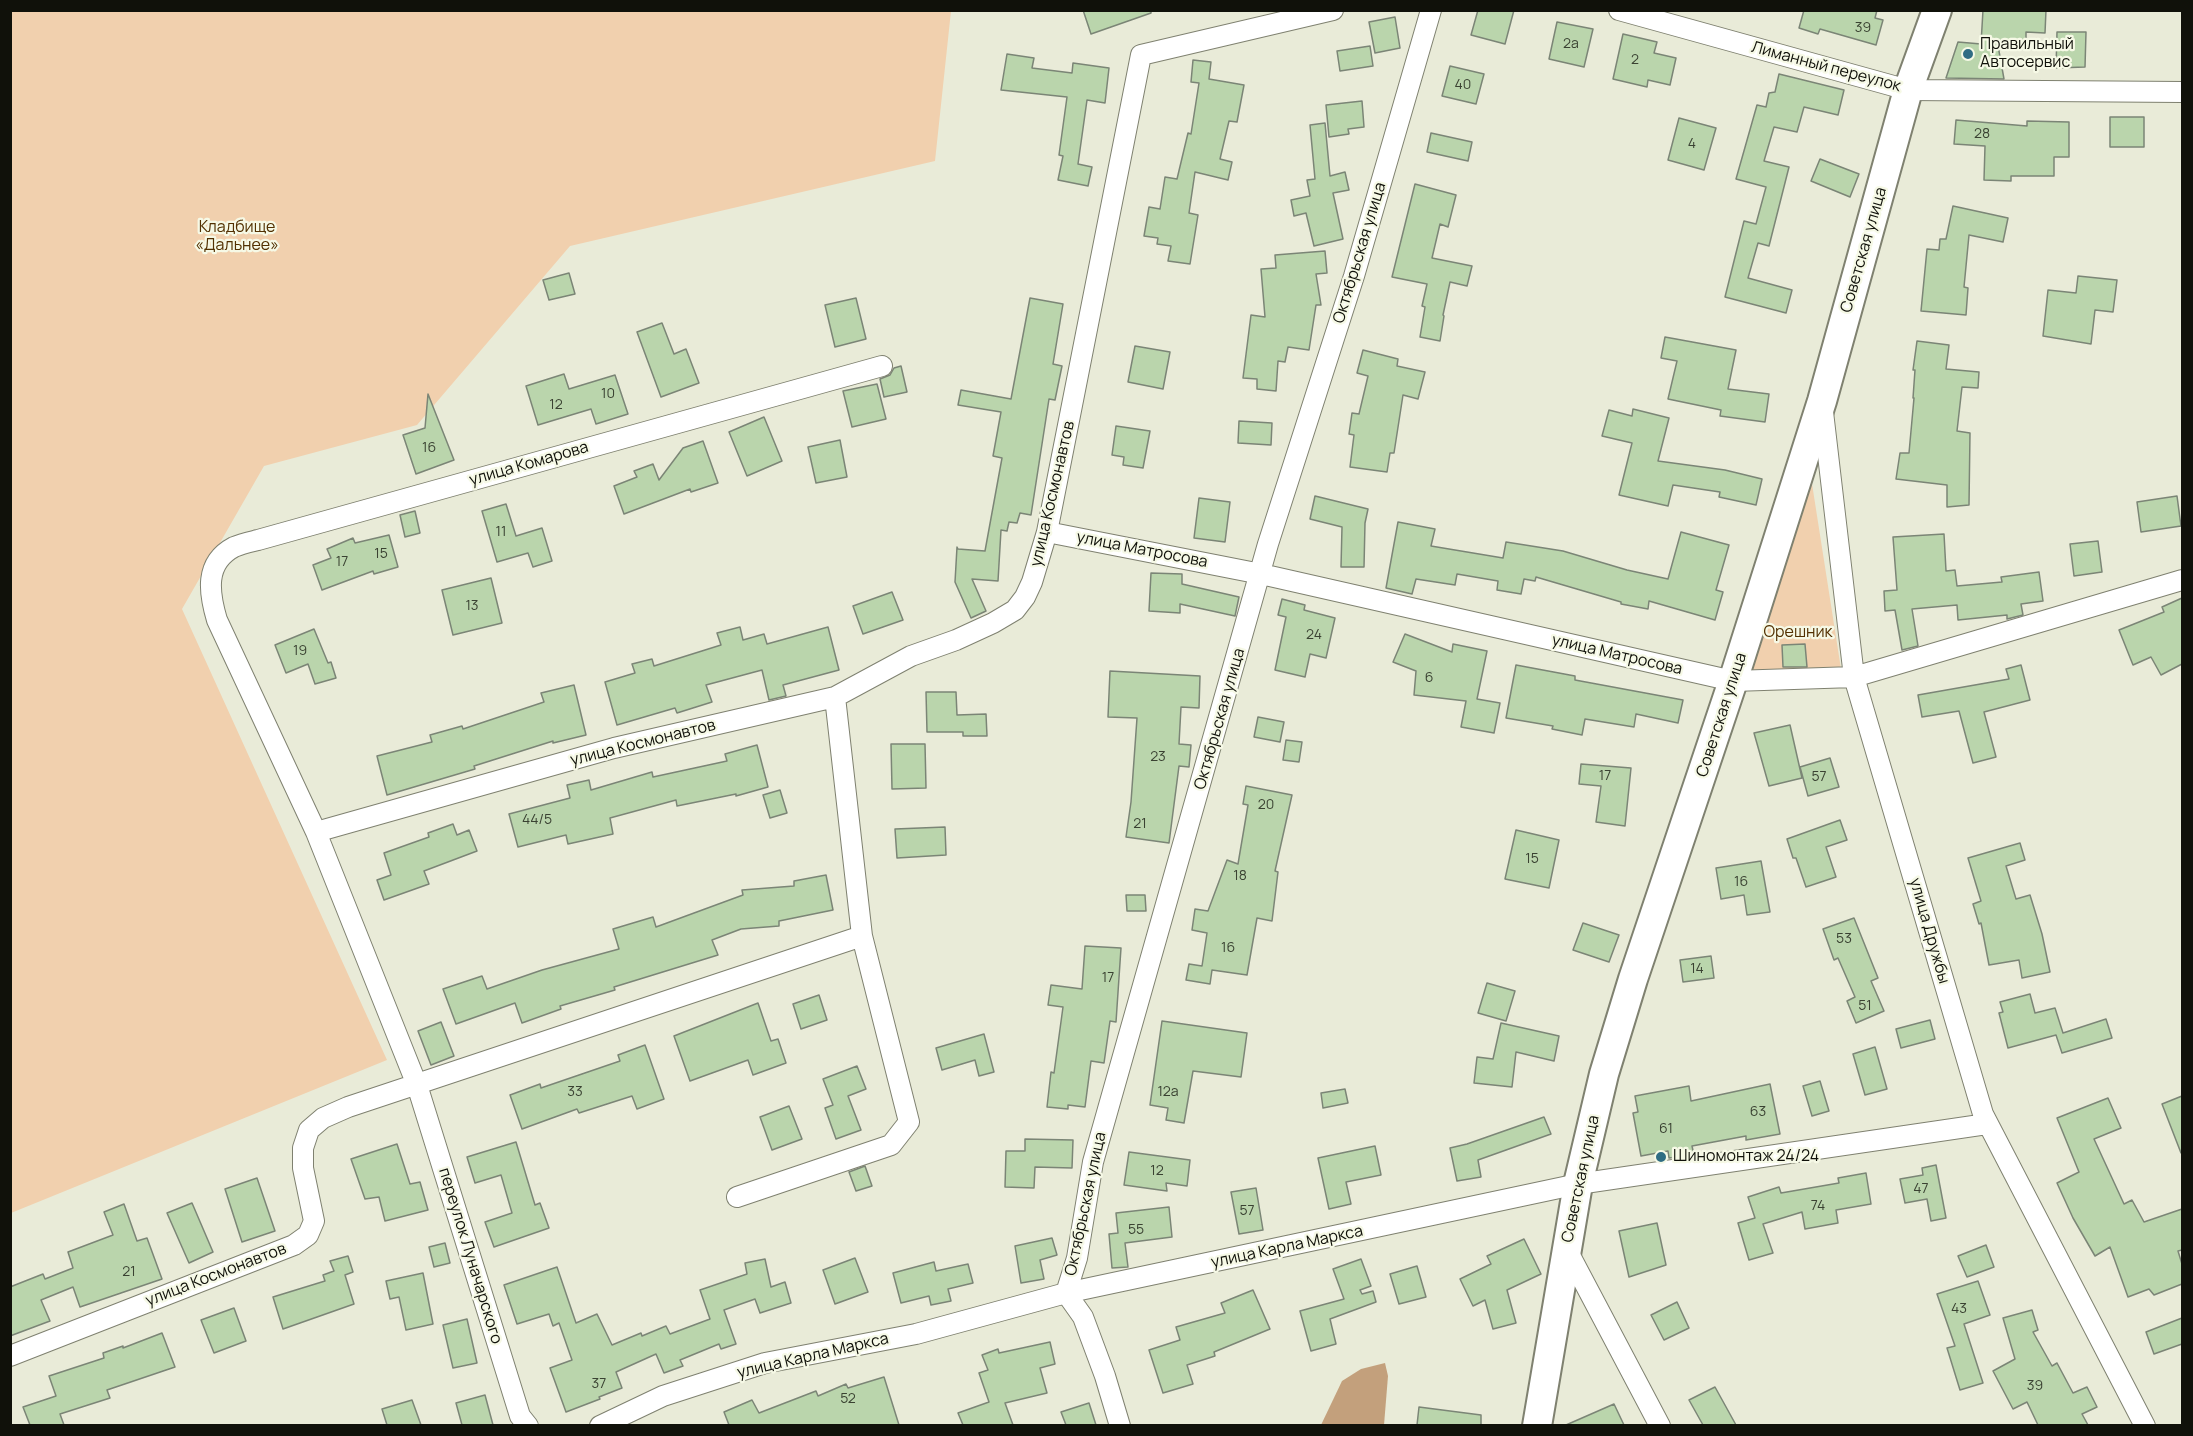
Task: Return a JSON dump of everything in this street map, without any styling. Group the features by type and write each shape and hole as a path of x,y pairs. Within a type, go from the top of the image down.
{"street":[{"name":"улица Космонавтов","path":"316,832 614,748 835,697 911,656 956,640 993,623 1014,610 1025,597 1032,582 1047,532 1142,55 1333,10"},
{"name":"Октябрьская улица","path":"1120,1425 1083,1317 1066,1293 1077,1258 1093,1162 1268,544 1354,276 1431,10"},
{"name":"Лиманный переулок","path":"1619,10 1908,90 2182,92"},
{"name":"Советская улица","path":"1537,1425 1578,1184 1604,1074 1822,401 1908,90 1937,10"},
{"name":"улица Комарова","path":"210,598 209,581 218,562 233,548 882,366"},
{"name":"улица Дружбы","path":"1822,401 1854,676 1987,1124 2145,1425"},
{"name":"улица Матросова","path":"1047,532 1261,574 1733,681 1854,676 2182,580"},
{"name":"переулок Луначарского","path":"210,598 217,620 316,832 417,1085 522,1422"},
{"path":"737,1197 891,1145 909,1122 862,936 835,697"},
{"name":"улица Космонавтов","path":"10,1356 294,1245 308,1235 314,1221 303,1168 303,1148 309,1130 323,1118 348,1107 862,936"},
{"name":"улица Карла Маркса","path":"600,1425 663,1396 765,1363 916,1334 1066,1293 1578,1184 1987,1124"},
{"path":"1567,1250 1660,1425"}],"green space":[{"name":"Кладбище «Дальнее»","path":"11,11 951,11 935,161 570,246 417,425 264,466 182,609 387,1060 11,1213"},
{"name":"Орешник","path":"1810,471 1841,669 1747,671"}],"shaded area":[{"path":"1385,1363 1388,1376 1384,1425 1321,1425 1342,1381 1361,1369"}],"building":[{"path":"1083,10 1151,10 1151,13 1091,34"},
{"path":"1478,10 1514,10 1505,44 1471,35"},
{"path":"1804,10 1877,10 1875,18 1883,20 1876,45 1820,29 1818,34 1799,28"},
{"path":"1983,10 2046,10 2045,33 2026,32 2026,41 1997,40 2004,79 1946,78 1958,42 1981,44"},
{"path":"1395,17 1400,48 1375,53 1369,22"},
{"path":"1557,22 1593,29 1584,67 1549,59"},
{"path":"2057,32 2086,32 2085,67 2056,68"},
{"path":"1623,34 1657,42 1654,53 1676,58 1670,85 1648,80 1647,87 1613,79"},
{"path":"1370,46 1373,66 1340,71 1337,51"},
{"path":"1007,54 1034,58 1032,68 1072,73 1073,63 1109,68 1105,103 1087,100 1078,164 1092,167 1088,186 1058,180 1063,156 1059,155 1067,97 1001,90"},
{"path":"1193,60 1211,62 1209,79 1244,85 1237,122 1229,121 1220,159 1232,162 1228,180 1195,172 1189,213 1198,215 1190,264 1168,261 1171,246 1157,244 1158,238 1144,236 1149,207 1160,209 1165,177 1177,179 1188,133 1191,134 1199,83 1191,82"},
{"path":"1450,66 1484,74 1476,104 1442,96"},
{"path":"1779,74 1844,90 1838,115 1804,107 1797,132 1774,127 1764,161 1789,167 1769,246 1758,243 1748,278 1792,290 1786,313 1725,297 1744,221 1756,224 1766,187 1736,179 1757,105 1766,107 1769,93 1775,92"},
{"path":"1362,101 1364,127 1348,129 1349,134 1329,137 1326,105"},
{"path":"2110,117 2144,117 2144,147 2110,147"},
{"path":"1679,118 1716,128 1704,170 1668,160"},
{"path":"1956,120 2027,126 2027,121 2069,122 2069,157 2054,157 2054,176 2011,176 2011,181 1984,180 1985,146 1954,144"},
{"path":"1325,123 1330,176 1345,172 1349,190 1333,193 1343,239 1314,246 1306,213 1294,216 1291,200 1310,196 1307,180 1315,179 1310,125"},
{"path":"1431,133 1472,142 1468,161 1427,152"},
{"path":"1820,159 1859,174 1850,197 1811,181"},
{"path":"1415,184 1456,195 1448,227 1440,224 1432,258 1472,266 1467,286 1450,282 1440,341 1420,337 1425,307 1422,306 1427,284 1392,277"},
{"path":"1953,206 2008,218 2003,242 1969,235 1964,287 1968,288 1966,315 1921,311 1927,249 1939,250 1940,239 1946,239"},
{"path":"1325,251 1327,273 1316,274 1321,305 1316,305 1309,350 1288,347 1285,362 1278,361 1276,391 1257,389 1257,379 1243,378 1251,315 1265,317 1261,269 1276,268 1275,255"},
{"path":"569,273 575,294 549,300 543,280"},
{"path":"2078,276 2117,280 2113,312 2095,310 2091,344 2043,336 2048,290 2076,293"},
{"path":"856,298 866,339 835,347 825,305"},
{"path":"1030,298 1063,304 1053,364 1062,366 1055,400 1049,399 1031,515 1020,513 1017,523 1009,522 1007,531 1001,530 998,581 972,579 986,611 971,618 955,582 957,547 958,549 985,551 1002,458 993,456 1001,412 958,405 961,390 1011,399"},
{"path":"662,323 674,354 686,349 699,383 661,397 637,332"},
{"path":"1665,337 1736,350 1728,389 1769,394 1765,422 1720,416 1721,410 1668,399 1677,361 1661,358"},
{"path":"1917,341 1949,345 1946,369 1979,372 1978,388 1962,387 1957,431 1970,433 1969,505 1947,507 1947,485 1896,479 1900,453 1909,453 1914,398 1915,370 1913,370"},
{"path":"1135,346 1170,352 1163,389 1128,382"},
{"path":"1363,350 1398,359 1397,366 1425,372 1418,399 1403,395 1394,453 1390,453 1387,472 1350,467 1354,435 1349,434 1352,413 1359,414 1368,376 1357,373"},
{"path":"901,366 907,392 884,397 880,379 890,375 894,368"},
{"path":"564,374 569,389 615,375 628,414 596,424 591,409 538,425 526,386"},
{"path":"877,384 886,419 852,427 843,391"},
{"path":"428,394 454,460 416,474 403,435 425,428"},
{"path":"1633,409 1669,418 1658,461 1725,470 1762,479 1756,505 1719,497 1720,492 1673,485 1668,506 1619,495 1632,443 1602,436 1609,410 1632,416"},
{"path":"764,417 782,461 747,476 729,432"},
{"path":"1239,421 1272,423 1271,445 1238,443"},
{"path":"1116,426 1150,431 1143,468 1123,465 1124,457 1112,455"},
{"path":"840,440 847,477 816,483 808,447"},
{"path":"703,441 718,483 691,492 690,489 624,514 614,486 637,477 634,471 653,464 659,480 683,448"},
{"path":"1315,496 1368,509 1365,523 1364,567 1341,567 1342,527 1310,519"},
{"path":"2177,496 2181,526 2141,532 2137,502"},
{"path":"1199,498 1230,502 1225,542 1194,538"},
{"path":"506,504 516,536 542,528 552,561 533,567 528,553 497,562 482,511"},
{"path":"415,511 420,533 405,537 400,515"},
{"path":"1398,522 1435,529 1431,546 1503,558 1506,542 1563,551 1627,570 1668,579 1681,532 1729,545 1716,590 1723,592 1715,620 1649,601 1648,609 1621,604 1621,602 1536,577 1535,581 1524,579 1521,594 1497,590 1498,581 1457,574 1455,585 1416,579 1412,594 1386,588"},
{"path":"1944,534 1946,571 1955,570 1957,586 2002,582 2001,577 2039,572 2043,601 2021,604 2023,615 2007,619 2007,615 1958,620 1957,605 1912,609 1918,646 1902,650 1895,610 1885,611 1884,591 1897,590 1893,537"},
{"path":"389,535 398,567 374,574 373,571 322,590 313,565 331,558 327,549 353,538 355,543"},
{"path":"2098,541 2102,572 2074,576 2070,544"},
{"path":"1151,573 1182,574 1182,584 1239,597 1235,616 1180,604 1180,613 1149,611"},
{"path":"491,578 502,623 453,635 442,590"},
{"path":"892,592 903,620 863,634 853,606"},
{"path":"2182,598 2182,664 2161,675 2151,657 2133,665 2119,630 2164,612 2162,607"},
{"path":"1282,599 1305,605 1304,610 1335,618 1326,658 1310,654 1305,677 1275,670 1286,617 1278,615"},
{"path":"740,627 743,640 764,634 767,644 828,627 839,670 783,685 786,696 769,700 762,670 706,685 712,702 677,713 675,708 617,725 605,682 635,673 632,664 652,659 654,666 721,645 717,633"},
{"path":"314,629 328,663 331,662 336,678 315,684 308,664 286,673 275,645"},
{"path":"1405,634 1452,652 1453,644 1487,651 1477,699 1500,703 1494,733 1461,727 1466,701 1414,695 1416,671 1393,662"},
{"path":"1805,644 1807,667 1783,667 1782,645"},
{"path":"1516,665 1575,676 1575,680 1683,700 1678,723 1636,714 1634,727 1585,719 1582,735 1552,729 1553,726 1506,718"},
{"path":"2021,665 2030,700 1984,712 1996,757 1973,763 1959,711 1922,717 1918,695 2009,679 2006,669"},
{"path":"1110,671 1200,676 1199,708 1181,707 1179,744 1191,745 1189,767 1179,766 1169,843 1126,837 1137,718 1108,717"},
{"path":"574,685 586,735 553,743 553,741 474,766 475,769 387,795 377,756 432,742 430,735 462,726 463,729 544,702 541,693"},
{"path":"926,692 956,692 957,715 986,714 987,736 963,736 963,732 927,732"},
{"path":"1258,717 1284,722 1280,742 1254,737"},
{"path":"1790,725 1802,778 1769,786 1754,733"},
{"path":"1286,740 1302,742 1299,762 1283,760"},
{"path":"891,744 925,744 926,788 892,789"},
{"path":"757,745 768,787 736,796 736,794 677,806 676,800 610,818 613,834 568,844 566,835 518,847 509,814 570,798 567,785 589,780 591,790 652,772 653,777 727,761 725,754"},
{"path":"1830,758 1839,787 1808,796 1800,767"},
{"path":"1581,764 1631,768 1625,826 1596,822 1601,786 1579,784"},
{"path":"1246,786 1292,795 1275,871 1278,872 1272,921 1257,918 1247,975 1212,970 1210,984 1186,980 1189,964 1202,966 1207,933 1192,930 1195,909 1208,911 1227,860 1238,864 1248,805 1243,804"},
{"path":"780,790 787,813 770,818 763,795"},
{"path":"1840,820 1847,840 1826,847 1836,877 1806,887 1787,839"},
{"path":"453,824 457,835 469,830 477,851 424,871 429,884 384,900 377,880 391,875 384,853 429,837 428,833"},
{"path":"945,827 946,855 897,858 895,829"},
{"path":"1516,830 1559,840 1549,888 1505,879"},
{"path":"2020,843 2025,860 2006,866 2016,899 2030,895 2042,934 2050,972 2022,978 2019,960 1989,965 1981,923 1979,924 1973,904 1981,901 1968,858"},
{"path":"1761,861 1770,912 1747,915 1744,895 1721,899 1716,868"},
{"path":"826,875 833,910 779,921 779,926 741,929 712,940 718,955 614,987 615,990 560,1006 561,1009 522,1023 515,1003 456,1024 443,989 482,976 487,989 542,970 619,949 613,929 653,917 656,927 743,895 742,890 794,886 794,881"},
{"path":"1126,895 1145,895 1146,911 1127,911"},
{"path":"1854,918 1878,978 1871,981 1884,1011 1856,1023 1847,1001 1855,997 1838,958 1834,960 1823,929"},
{"path":"1583,923 1619,935 1609,962 1573,950"},
{"path":"1085,946 1121,948 1116,1022 1110,1021 1104,1063 1091,1061 1085,1107 1068,1105 1068,1109 1047,1107 1063,1007 1048,1005 1051,985 1082,989"},
{"path":"1711,956 1714,978 1683,982 1680,960"},
{"path":"1487,983 1515,991 1506,1021 1478,1013"},
{"path":"2030,994 2035,1013 2055,1008 2063,1033 2106,1019 2112,1038 2062,1053 2056,1035 2008,1048 1999,1013 2003,1012 2000,1002"},
{"path":"819,995 827,1020 801,1029 793,1004"},
{"path":"758,1003 771,1041 778,1039 786,1063 753,1075 748,1060 690,1081 674,1036"},
{"path":"1930,1020 1935,1039 1901,1048 1896,1029"},
{"path":"1162,1021 1247,1033 1241,1077 1193,1071 1184,1123 1166,1120 1168,1108 1150,1105"},
{"path":"441,1022 454,1056 431,1065 418,1031"},
{"path":"1501,1023 1559,1036 1554,1061 1516,1052 1512,1087 1474,1083 1477,1057 1493,1059"},
{"path":"984,1034 994,1072 979,1076 975,1060 942,1070 936,1048"},
{"path":"645,1045 664,1099 637,1109 632,1096 579,1113 577,1109 522,1129 510,1095 540,1084 541,1088 620,1061 618,1055"},
{"path":"1875,1047 1887,1089 1865,1095 1853,1054"},
{"path":"857,1066 866,1089 848,1096 861,1130 836,1139 825,1108 833,1105 823,1079"},
{"path":"1820,1081 1829,1111 1812,1116 1803,1086"},
{"path":"1770,1084 1780,1134 1746,1140 1746,1136 1692,1146 1694,1155 1669,1158 1668,1151 1641,1156 1633,1113 1638,1112 1635,1096 1689,1086 1691,1101"},
{"path":"1345,1089 1348,1103 1323,1108 1321,1093"},
{"path":"2182,1096 2182,1153 2181,1153 2162,1104"},
{"path":"2108,1098 2121,1128 2094,1139 2124,1204 2132,1200 2144,1222 2182,1209 2182,1250 2178,1251 2182,1264 2182,1284 2154,1295 2149,1289 2128,1297 2110,1247 2095,1256 2073,1218 2057,1183 2079,1172 2057,1118"},
{"path":"789,1106 802,1139 772,1150 760,1117"},
{"path":"1544,1117 1551,1134 1478,1160 1481,1177 1457,1181 1450,1148"},
{"path":"1025,1139 1073,1140 1072,1168 1035,1167 1034,1188 1005,1187 1006,1151 1025,1151"},
{"path":"516,1142 535,1205 540,1203 549,1228 494,1247 485,1222 512,1213 501,1175 475,1183 467,1157"},
{"path":"397,1144 410,1184 420,1182 428,1210 385,1221 379,1197 365,1199 351,1159"},
{"path":"1375,1146 1381,1175 1346,1182 1351,1204 1329,1209 1318,1158"},
{"path":"1129,1152 1190,1160 1187,1186 1166,1183 1167,1191 1124,1185"},
{"path":"1936,1165 1946,1218 1931,1221 1927,1199 1905,1203 1900,1179 1923,1175 1922,1168"},
{"path":"865,1166 872,1186 856,1191 849,1172"},
{"path":"1866,1173 1871,1204 1836,1210 1838,1223 1805,1229 1802,1212 1763,1224 1773,1253 1749,1260 1738,1223 1755,1218 1748,1197 1779,1187 1781,1193 1839,1183 1838,1178"},
{"path":"257,1178 275,1231 242,1242 225,1189"},
{"path":"1256,1188 1263,1230 1239,1234 1231,1192"},
{"path":"192,1203 213,1252 189,1263 167,1213"},
{"path":"124,1204 137,1241 147,1238 162,1279 80,1307 73,1287 41,1300 50,1321 10,1336 10,1287 43,1274 45,1279 73,1268 68,1252 113,1235 104,1212"},
{"path":"1169,1207 1172,1237 1125,1243 1128,1267 1112,1268 1109,1234 1118,1233 1116,1213"},
{"path":"1657,1223 1666,1265 1629,1277 1619,1231"},
{"path":"1052,1238 1057,1255 1040,1260 1044,1279 1021,1283 1015,1246"},
{"path":"1524,1239 1541,1274 1507,1290 1516,1323 1493,1329 1485,1300 1473,1306 1460,1279 1491,1264 1487,1256"},
{"path":"445,1243 450,1263 434,1267 429,1247"},
{"path":"1986,1245 1994,1267 1967,1277 1958,1256"},
{"path":"348,1256 353,1272 345,1275 354,1304 283,1329 273,1297 325,1281 323,1275 334,1271 330,1261"},
{"path":"855,1258 868,1292 835,1304 823,1270"},
{"path":"765,1259 771,1287 785,1282 791,1303 760,1313 755,1299 724,1310 736,1344 721,1349 719,1344 680,1360 683,1366 664,1373 656,1354 616,1372 622,1388 566,1412 550,1368 572,1360 559,1323 553,1326 549,1314 517,1324 504,1285 557,1267 576,1323 597,1314 612,1345 666,1326 670,1334 710,1319 700,1290 747,1274 745,1263"},
{"path":"1361,1259 1371,1286 1360,1290 1362,1294 1373,1291 1376,1302 1330,1319 1336,1344 1311,1351 1300,1311 1344,1299 1333,1269"},
{"path":"934,1262 936,1271 968,1264 973,1283 948,1289 951,1301 931,1305 929,1296 901,1303 893,1273"},
{"path":"1417,1266 1426,1297 1399,1304 1390,1274"},
{"path":"423,1273 433,1324 406,1330 399,1297 390,1299 386,1281"},
{"path":"1978,1281 1990,1315 1964,1324 1983,1383 1960,1390 1947,1348 1955,1346 1937,1294"},
{"path":"1253,1290 1270,1329 1214,1352 1215,1356 1187,1365 1193,1384 1163,1393 1149,1350 1180,1340 1176,1327 1225,1313 1221,1303"},
{"path":"1677,1302 1689,1328 1664,1340 1651,1315"},
{"path":"234,1308 246,1341 214,1353 201,1320"},
{"path":"2032,1310 2038,1330 2033,1332 2052,1366 2057,1363 2073,1393 2087,1387 2097,1407 2082,1414 2088,1425 2038,1425 2027,1402 2013,1409 1993,1371 2015,1359 2003,1318"},
{"path":"2182,1318 2182,1344 2154,1354 2146,1332"},
{"path":"467,1319 477,1363 453,1368 443,1325"},
{"path":"162,1333 175,1367 107,1390 110,1398 60,1414 64,1425 30,1425 23,1407 56,1396 49,1376 104,1358 103,1353"},
{"path":"1050,1342 1055,1364 1040,1368 1047,1393 1005,1403 1013,1425 963,1425 958,1413 989,1402 979,1373 988,1370 982,1355 998,1349 999,1353"},
{"path":"884,1377 899,1425 729,1425 724,1412 752,1400 759,1413 816,1391 818,1396 846,1384 848,1388"},
{"path":"1715,1387 1736,1425 1703,1425 1689,1400"},
{"path":"485,1395 493,1425 462,1425 456,1403"},
{"path":"412,1400 421,1425 387,1425 382,1409"},
{"path":"1089,1403 1096,1425 1066,1425 1061,1412"},
{"path":"1614,1404 1624,1425 1566,1425"},
{"path":"1419,1407 1481,1415 1481,1425 1417,1425"}],"place":[{"name":"Правильный Автосервис","path":"1968,54"},
{"name":"Шиномонтаж 24/24","path":"1661,1157"}]}
